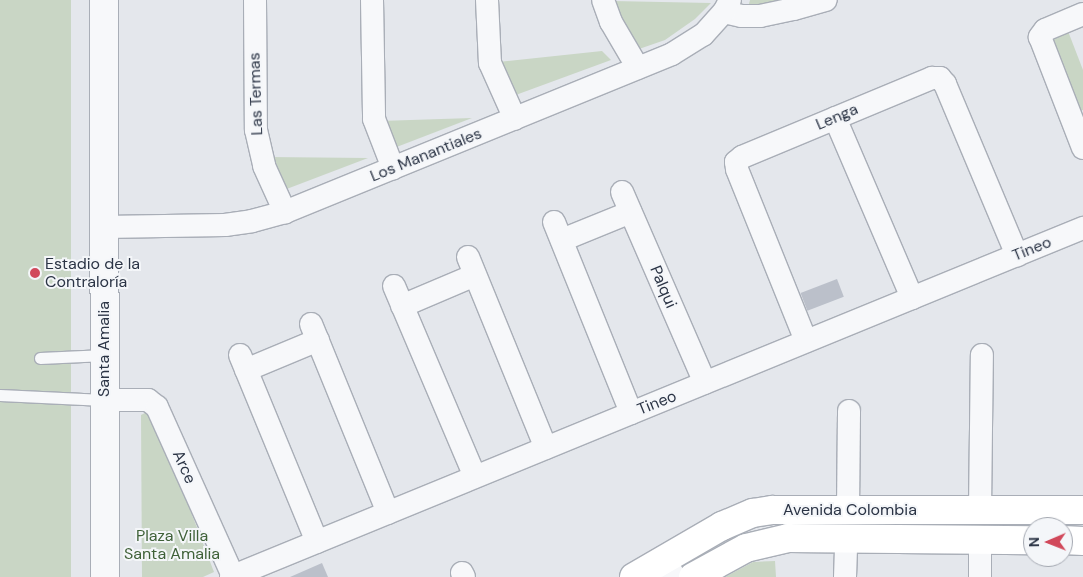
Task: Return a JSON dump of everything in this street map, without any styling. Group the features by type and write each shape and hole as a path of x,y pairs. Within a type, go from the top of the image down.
{"main road":[{"name":"Avenida Colombia","path":"634,577 669,568 722,526 753,513 786,509 1083,510"},
{"name":"Avenida Colombia","path":"693,577 731,555 762,542 788,538 1023,540"}],"street":[{"name":"Santa Amalia","path":"104,0 105,577"},
{"name":"Las Termas","path":"255,0 256,130 264,166 285,212"},
{"path":"372,0 374,119 393,168"},
{"path":"487,0 490,63 495,78 515,119"},
{"path":"603,0 611,22 638,68"},
{"path":"727,6 742,16 760,16 826,0"},
{"name":"Los Manantiales","path":"104,227 225,225 252,221 285,212 515,119 688,46 703,35 727,6"},
{"path":"1083,14 1045,30 1040,34 1040,41 1078,119 1083,148"},
{"name":"Lenga","path":"806,341 737,169 736,162 742,157 932,78 940,78 945,84 1017,255"},
{"path":"835,118 912,298"},
{"name":"Palqui","path":"631,414 558,231 627,202 704,383"},
{"name":"Tineo","path":"232,577 1083,228"},
{"path":"475,477 398,296 472,266 546,448"},
{"path":"316,542 243,363 314,332 388,513"},
{"path":"980,510 982,355"},
{"name":"Arce","path":"104,400 148,400 157,407 232,577"},
{"path":"848,509 849,411"},
{"path":"845,577 846,539"},
{"path":"980,540 980,577"}],"lane":[{"path":"40,358 104,355"},
{"path":"0,395 104,400"}],"green space":[{"name":"Estadio de la Contraloría","path":"0,0 71,0 71,577 0,577"},
{"path":"750,0 788,0 747,11"},
{"path":"612,1 711,3 695,19 665,40 639,49"},
{"path":"1066,26 1083,70 1083,110 1079,111 1050,34"},
{"path":"602,51 611,60 513,96 498,62"},
{"path":"472,118 394,148 380,121"},
{"path":"268,157 368,158 284,190"},
{"name":"Plaza Villa Santa Amalia","path":"147,412 153,413 214,572 203,577 142,577 141,415"},
{"path":"775,561 776,577 725,577 753,562"}],"building":[{"path":"837,279 844,297 807,311 801,293"},
{"path":"322,563 328,577 290,577"}],"place":[{"name":"Estadio de la Contraloría","path":"35,273"}]}
